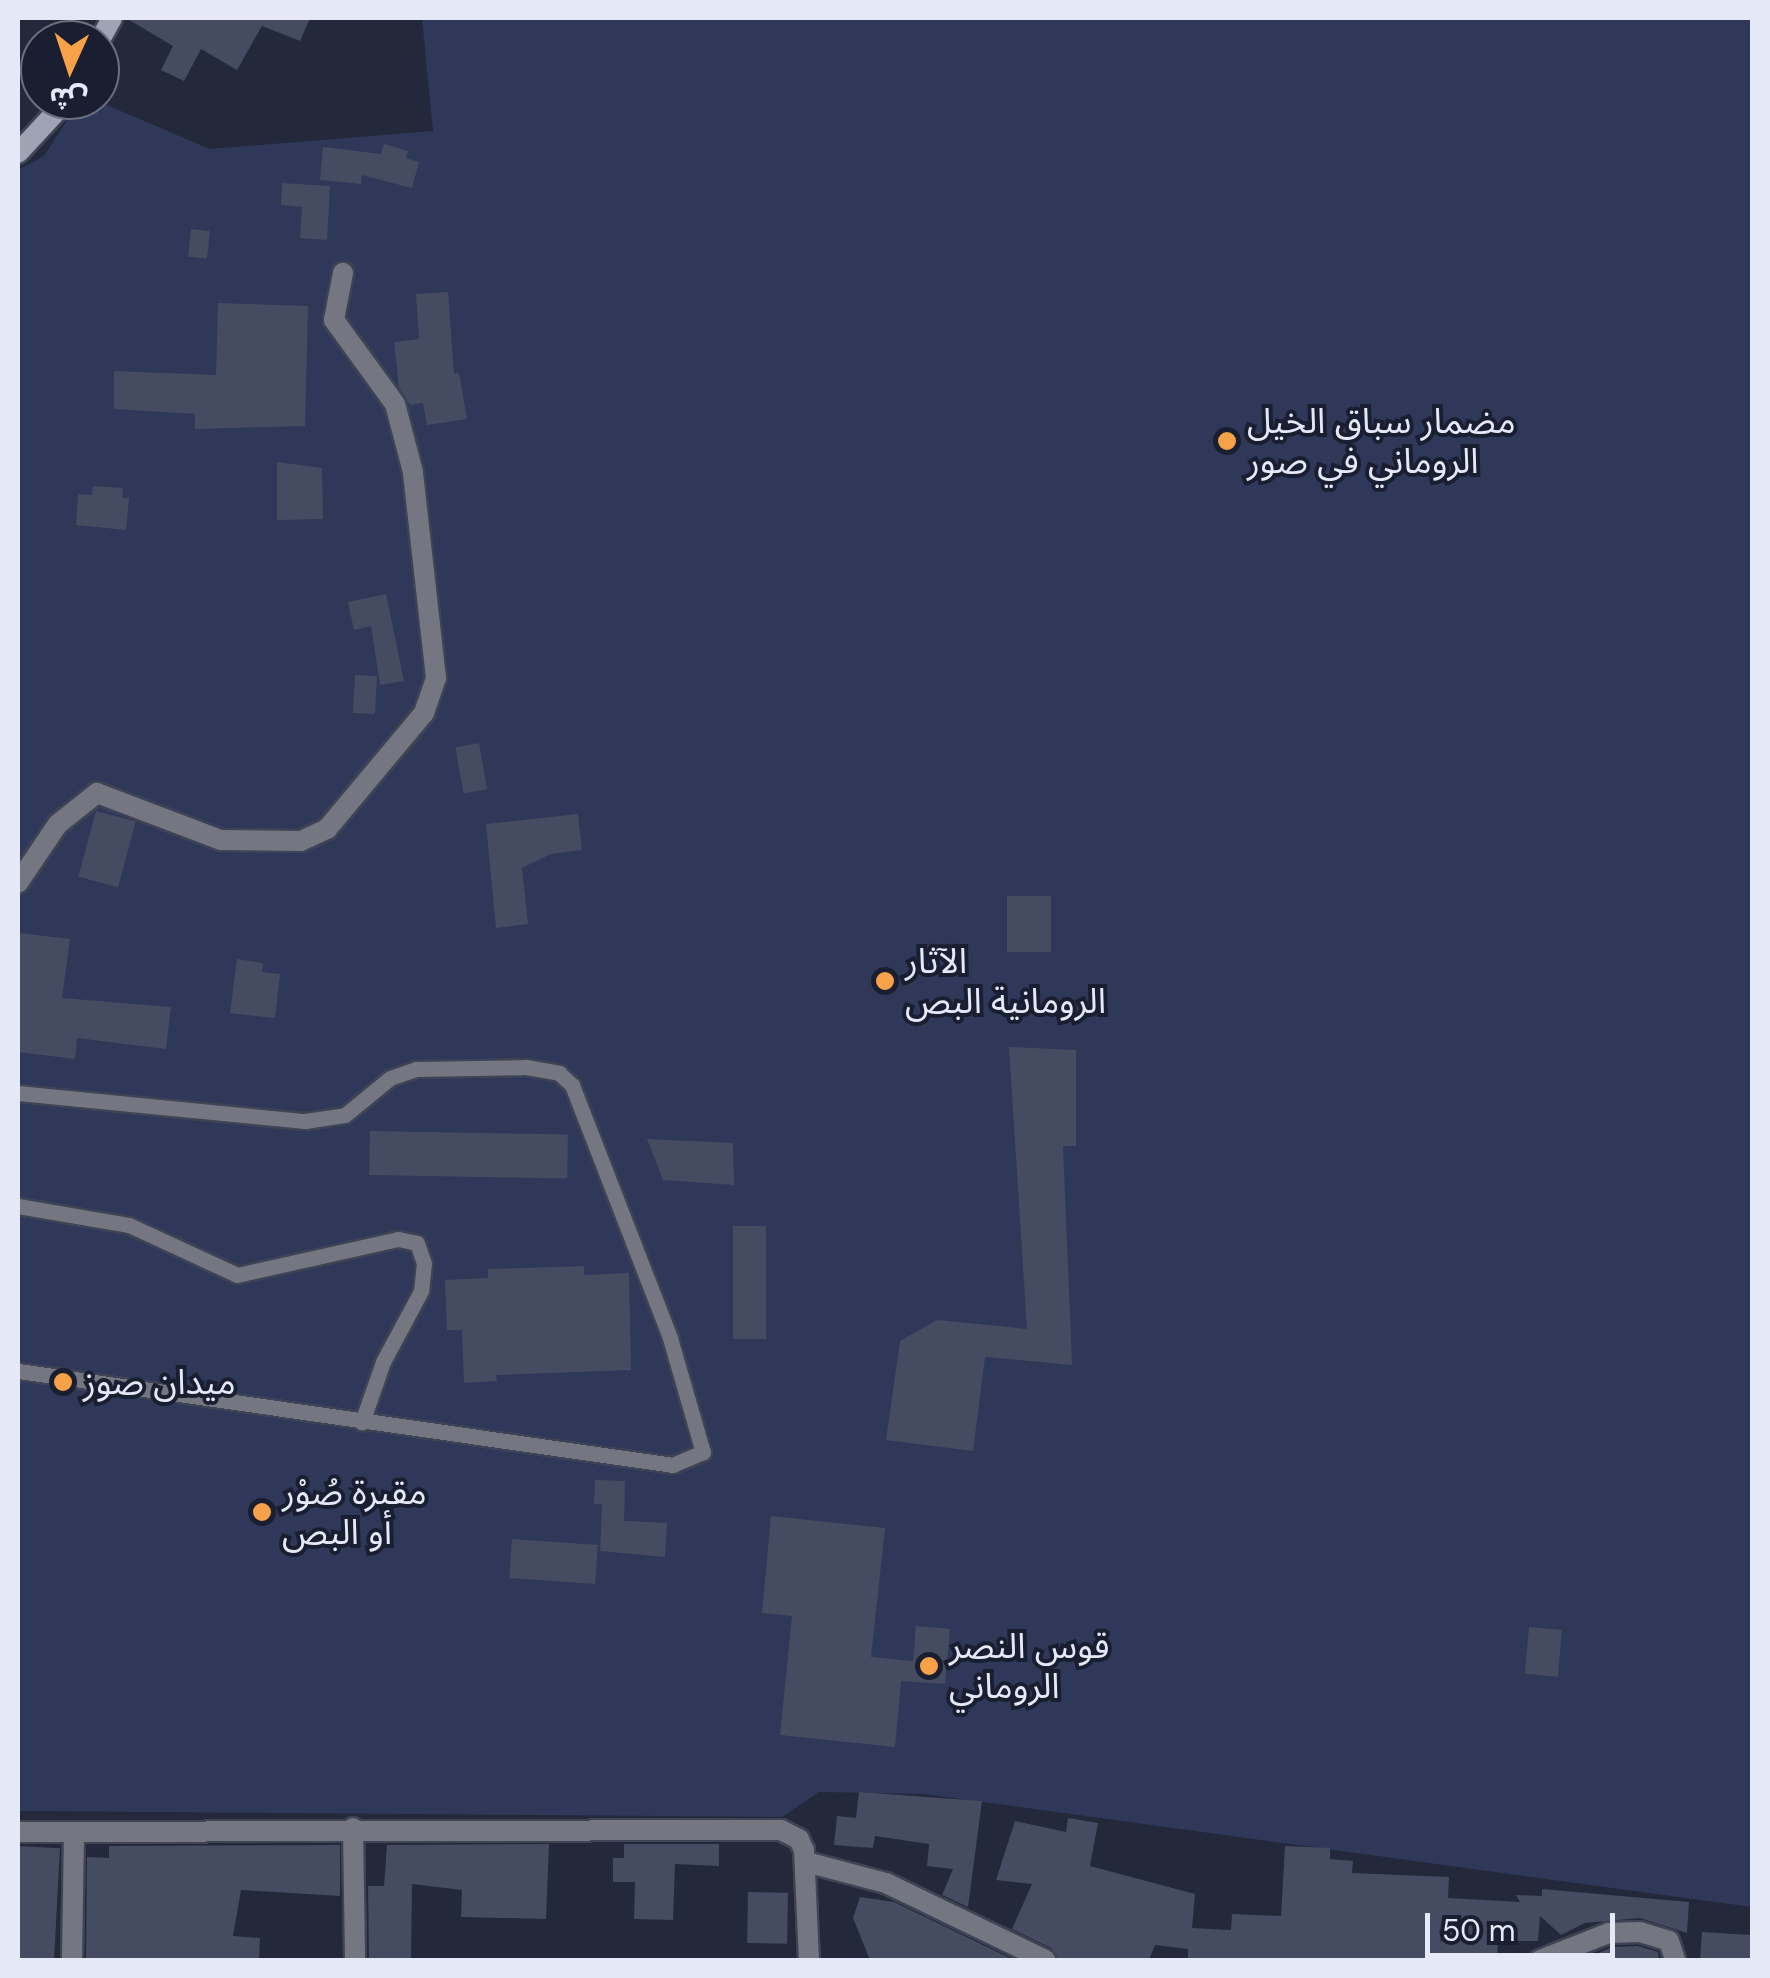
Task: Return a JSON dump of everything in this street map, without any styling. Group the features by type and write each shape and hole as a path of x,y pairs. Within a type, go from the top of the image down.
{"main road":[{"path":"18,153 48,120"}],"street":[{"path":"18,883 58,824 96,793 221,840 301,842 327,829 424,712 436,678 413,472 394,404 334,320 343,273"},
{"path":"353,1828 354,1960"},
{"path":"18,1832 74,1835 353,1828 770,1829 800,1839 806,1862 809,1960"},
{"path":"72,1960 74,1835"},
{"path":"806,1862 886,1884 1045,1960"},
{"path":"1540,1960 1608,1933 1640,1932 1669,1941 1675,1960"}],"lane":[{"path":"18,1094 305,1122 344,1115 390,1078 416,1069 544,1068 572,1085 670,1338 703,1452 673,1465 18,1371"},
{"path":"18,1206 129,1224 237,1274 398,1238 417,1244 424,1263 421,1291 384,1362 362,1422"}],"shaded area":[{"name":"الآثار الرومانية البص","path":"422,18 1752,18 1752,1907 924,1794 819,1792 782,1817 18,1811 18,170 44,156 67,120 120,120 120,111 210,149 433,131"}],"building":[{"path":"126,18 310,18 300,41 262,26 237,70 201,49 184,81 161,70 173,46"},
{"path":"384,144 408,151 406,158 419,162 412,188 362,175 361,184 320,180 323,147 381,154"},
{"path":"282,183 330,186 327,240 300,238 302,207 281,205"},
{"path":"191,229 210,231 207,259 188,257"},
{"path":"448,292 454,374 459,373 467,419 427,425 423,403 410,405 399,387 394,342 419,339 416,294"},
{"path":"218,303 308,306 305,426 195,429 195,414 114,409 114,371 216,375"},
{"path":"277,462 322,468 323,519 277,520"},
{"path":"93,486 123,488 122,498 129,498 126,530 76,525 78,494 92,495"},
{"path":"386,594 404,681 380,685 371,626 354,630 348,602"},
{"path":"355,675 377,676 375,714 353,713"},
{"path":"479,743 487,789 464,793 455,747"},
{"path":"96,811 136,822 118,887 78,877"},
{"path":"578,814 582,850 551,854 522,868 528,924 496,928 486,824"},
{"path":"1007,896 1051,896 1051,952 1007,952"},
{"path":"19,933 70,939 62,998 171,1007 166,1049 77,1038 75,1059 18,1052"},
{"path":"237,959 263,963 262,972 280,974 275,1018 230,1013"},
{"path":"1009,1047 1076,1050 1076,1146 1063,1146 1072,1365 985,1357 973,1451 886,1440 900,1341 937,1320 1027,1329"},
{"path":"370,1131 568,1134 567,1178 369,1175"},
{"path":"647,1139 733,1143 734,1185 663,1180"},
{"path":"733,1226 766,1226 766,1339 733,1339"},
{"path":"584,1266 584,1275 629,1273 631,1370 496,1375 497,1381 464,1383 462,1330 447,1330 445,1280 488,1278 488,1269"},
{"path":"595,1480 625,1481 624,1521 667,1523 665,1557 600,1551 602,1504 594,1504"},
{"path":"771,1516 885,1528 871,1657 913,1661 916,1626 950,1629 945,1684 901,1681 895,1747 780,1735 792,1616 762,1613"},
{"path":"512,1539 598,1545 595,1584 509,1578"},
{"path":"1529,1627 1562,1630 1558,1677 1525,1674"},
{"path":"859,1792 982,1801 968,1907 942,1895 953,1869 927,1866 929,1844 875,1836 873,1848 834,1845 837,1816 856,1818"},
{"path":"1068,1818 1098,1823 1090,1866 1195,1894 1192,1928 1231,1930 1232,1914 1281,1916 1285,1846 1330,1848 1330,1859 1353,1861 1352,1873 1449,1877 1448,1898 1520,1902 1516,1895 1542,1896 1542,1889 1689,1902 1687,1933 1640,1918 1585,1923 1561,1935 1540,1916 1538,1941 1498,1941 1497,1960 1188,1960 1188,1949 1155,1945 1149,1960 1059,1960 1051,1948 1012,1929 1032,1884 996,1880 1015,1821 1066,1832"},
{"path":"549,1844 546,1919 461,1917 462,1890 412,1884 411,1960 369,1960 368,1886 384,1886 387,1845"},
{"path":"624,1844 719,1844 719,1866 675,1864 673,1920 634,1919 635,1882 613,1882 613,1858 624,1858"},
{"path":"340,1845 340,1896 241,1890 233,1936 260,1938 259,1960 86,1960 87,1857 109,1858 109,1846"},
{"path":"18,1846 60,1848 54,1960 18,1960"},
{"path":"748,1892 788,1893 787,1944 747,1943"},
{"path":"860,1897 894,1902 1014,1960 870,1960 853,1918"},
{"path":"1702,1932 1752,1935 1752,1960 1700,1960"},
{"path":"1638,1946 1658,1952 1659,1960 1583,1960 1612,1947"}],"place":[{"name":"مضمار سباق الخيل الروماني في صور","path":"1227,441"},
{"name":"الآثار الرومانية البص","path":"885,981"},
{"name":"ميدان صوز","path":"63,1382"},
{"name":"مقبرة صُوْر أو البص","path":"262,1512"},
{"name":"قوس النصر الروماني","path":"929,1666"}]}
